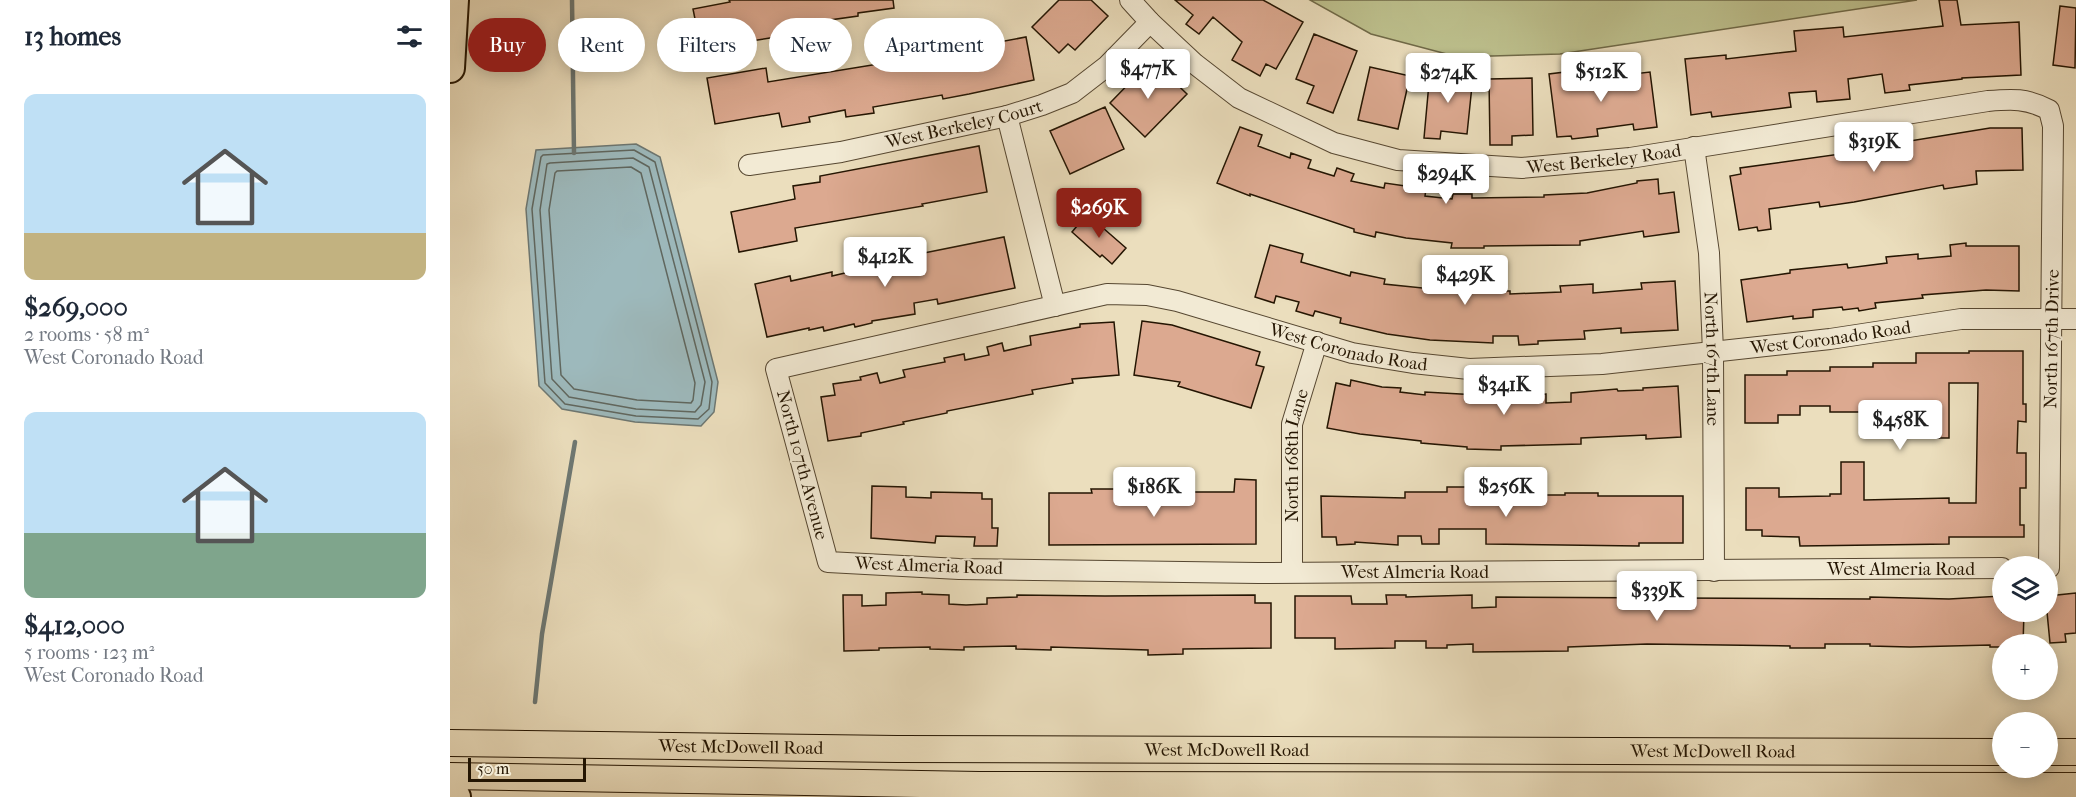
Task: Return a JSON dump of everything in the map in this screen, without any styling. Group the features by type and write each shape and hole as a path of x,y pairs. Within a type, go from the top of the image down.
{"highway":[{"path":"450,68 454,0"},
{"path":"450,786 456,797"}],"main road":[{"name":"West McDowell Road","path":"460,743 921,749 1992,752"},
{"path":"2058,752 2076,752"},
{"name":"West McDowell Road","path":"450,776 1003,785 2076,786"}],"street":[{"name":"West Berkeley Road","path":"1130,0 1195,64 1239,98 1335,143 1398,160 1522,168 1630,158 1988,101 2011,99 2034,102 2049,110"},
{"name":"West Berkeley Court","path":"749,165 841,152 1008,116 1042,105 1072,93 1107,66 1150,22"},
{"name":"North 167th Drive","path":"2048,556 2053,319 2053,126 2049,110"},
{"path":"1008,116 1055,306"},
{"name":"North 167th Lane","path":"1694,147 1710,253 1714,571"},
{"name":"West Coronado Road","path":"776,369 1107,294 1147,295 1177,301 1352,353 1469,369 1602,364 1889,331 1961,320 2076,319"},
{"name":"North 168th Lane","path":"1292,572 1292,424 1317,342"},
{"name":"North 107th Avenue","path":"776,369 828,562"},
{"name":"West Almeria Road","path":"828,562 960,569 1292,572 1992,568"}],"green space":[{"path":"1310,0 1917,0 1560,54 1458,57 1371,34"}],"water":[{"path":"636,144 660,157 718,382 714,412 701,426 635,422 562,409 539,386 526,209 536,150"}],"building":[{"path":"729,0 893,0 894,8 858,13 858,16 844,18 769,18 769,38 757,40 757,18 695,18 693,9 730,2"},
{"path":"1059,0 1091,0 1108,16 1075,50 1068,44 1059,53 1032,27"},
{"path":"1175,0 1263,0 1303,22 1276,69 1266,64 1260,76 1232,60 1242,42 1213,17 1199,34 1186,24 1193,15"},
{"path":"1939,0 1957,0 1961,25 2019,22 2021,75 1962,78 1909,85 1910,90 1885,93 1882,74 1848,79 1850,99 1817,102 1816,91 1789,93 1791,107 1712,117 1711,112 1691,115 1685,59 1726,55 1726,59 1796,51 1794,31 1843,27 1844,37 1943,26"},
{"path":"2060,6 2076,8 2075,68 2053,65"},
{"path":"1314,34 1357,51 1333,113 1307,103 1314,86 1296,79"},
{"path":"1026,37 1034,80 943,99 942,95 873,107 874,113 846,117 845,110 809,117 810,122 782,127 779,113 715,124 707,78 757,72 757,70 766,68 768,82 829,72 852,72 852,68 864,66 864,72 1005,72 1005,41"},
{"path":"1159,67 1187,94 1145,137 1110,103 1142,70 1149,77"},
{"path":"1370,67 1410,76 1398,129 1358,120"},
{"path":"1589,69 1590,79 1650,72 1657,127 1634,130 1633,124 1597,129 1598,136 1572,139 1571,136 1557,137 1549,74"},
{"path":"1430,72 1473,76 1467,134 1441,131 1440,139 1424,138"},
{"path":"1532,78 1533,135 1512,136 1512,145 1490,145 1489,79"},
{"path":"1105,107 1124,149 1070,174 1050,131"},
{"path":"1240,127 1262,135 1258,146 1290,158 1291,153 1311,160 1308,168 1334,176 1337,168 1354,174 1351,181 1384,188 1385,183 1426,189 1425,196 1452,199 1453,194 1472,194 1472,198 1544,197 1544,195 1587,193 1637,183 1637,181 1658,179 1659,194 1674,192 1679,232 1644,237 1643,231 1580,241 1580,245 1451,248 1452,243 1376,232 1375,237 1354,232 1354,229 1250,194 1250,196 1217,183"},
{"path":"1990,128 2022,128 2023,170 1976,171 1977,184 1944,189 1943,185 1820,207 1819,202 1769,209 1771,229 1758,231 1757,227 1739,230 1730,176 1741,174 1740,168 1855,152 1854,150"},
{"path":"979,146 987,192 922,204 923,206 795,228 797,241 739,252 731,212 795,199 793,186 820,182 820,176"},
{"path":"1087,214 1126,248 1112,264 1102,255 1100,257 1072,232"},
{"path":"1004,237 1015,288 938,304 937,299 914,303 915,314 872,321 872,323 855,327 854,324 824,331 823,327 809,330 809,328 767,337 755,284 790,276 791,281 832,272 832,276 884,264 884,261"},
{"path":"1966,243 1966,246 2019,246 2019,291 1986,290 1922,295 1923,298 1875,303 1876,308 1859,311 1858,308 1843,310 1842,307 1813,310 1813,317 1793,319 1793,316 1747,322 1741,280 1790,273 1790,270 1847,264 1848,268 1887,263 1886,257 1918,254 1918,259 1951,256 1950,245"},
{"path":"1270,245 1303,254 1301,262 1350,276 1351,272 1385,279 1384,284 1432,289 1432,285 1468,287 1467,291 1510,291 1510,294 1561,292 1560,286 1593,284 1593,293 1642,289 1641,283 1675,281 1678,330 1621,333 1621,328 1584,331 1585,339 1538,341 1538,344 1519,345 1518,336 1493,336 1493,343 1430,340 1387,334 1340,323 1341,318 1315,311 1313,316 1296,311 1299,302 1276,296 1274,303 1255,297"},
{"path":"1142,321 1172,325 1260,352 1256,365 1264,367 1251,408 1178,386 1180,382 1134,375"},
{"path":"1114,322 1119,375 1072,379 1073,383 1032,390 1033,394 947,411 947,413 903,422 904,424 861,433 861,436 828,441 821,397 835,395 833,384 861,380 860,377 877,373 880,383 905,377 903,370 945,362 944,358 964,354 965,360 989,355 987,347 1002,343 1004,351 1031,345 1030,336 1080,327 1080,324"},
{"path":"1969,351 2023,351 2023,404 2026,404 2026,422 2018,421 2017,453 2026,453 2026,488 2020,488 2020,525 2024,525 2024,537 1949,537 1949,544 1800,546 1799,537 1762,536 1762,530 1746,530 1746,488 1779,488 1779,497 1841,494 1841,462 1864,462 1864,500 1949,498 1949,503 1976,503 1978,383 1949,383 1949,438 1931,438 1932,403 1906,403 1906,408 1865,408 1865,412 1830,412 1830,406 1800,406 1800,415 1778,415 1778,423 1745,423 1745,375 1787,375 1787,371 1830,371 1830,367 1873,367 1873,363 1916,363 1916,353 1969,353"},
{"path":"1351,380 1382,387 1401,388 1400,392 1425,395 1425,392 1512,399 1512,396 1546,394 1546,403 1571,402 1571,393 1678,386 1681,437 1646,439 1646,435 1581,438 1581,444 1501,446 1501,450 1467,449 1467,447 1421,443 1421,441 1327,428 1336,383 1350,386"},
{"path":"1235,479 1256,480 1256,544 1049,545 1049,493 1092,493 1091,489 1126,489 1126,497 1179,496 1179,492 1234,492"},
{"path":"872,486 906,487 906,497 931,498 931,492 982,493 982,499 992,499 992,528 998,528 997,546 974,546 975,537 936,536 935,543 871,538"},
{"path":"1447,487 1478,487 1478,497 1524,497 1524,495 1565,495 1565,493 1598,493 1598,496 1683,496 1683,543 1639,543 1639,546 1486,544 1486,529 1439,529 1439,544 1422,544 1421,536 1398,536 1398,545 1355,542 1355,544 1337,545 1336,537 1322,537 1321,496 1405,498 1405,492 1447,492"},
{"path":"922,592 922,594 949,595 949,604 966,605 987,604 987,598 1017,597 1017,595 1255,595 1255,603 1271,603 1271,648 1183,649 1183,654 1148,655 1148,650 1051,647 1051,650 1016,649 1016,646 964,647 964,650 930,649 930,647 844,651 843,595 862,595 862,606 886,605 886,593"},
{"path":"2076,593 2076,633 2065,634 2066,642 2058,642 2058,634 2049,634 2048,622 2058,622 2058,595"},
{"path":"1386,595 1406,595 1406,597 1472,595 1472,608 1496,607 1496,597 1949,599 1992,597 1992,622 2024,622 2023,634 1992,634 1992,647 1990,645 1910,647 1825,644 1825,648 1790,648 1790,646 1647,644 1568,647 1568,651 1473,652 1473,644 1426,648 1426,641 1395,641 1395,648 1335,649 1335,638 1295,638 1295,596 1351,596 1352,604 1387,604"}],"waterway":[{"path":"572,0 574,153"},
{"path":"535,702 542,634 575,442"}]}
